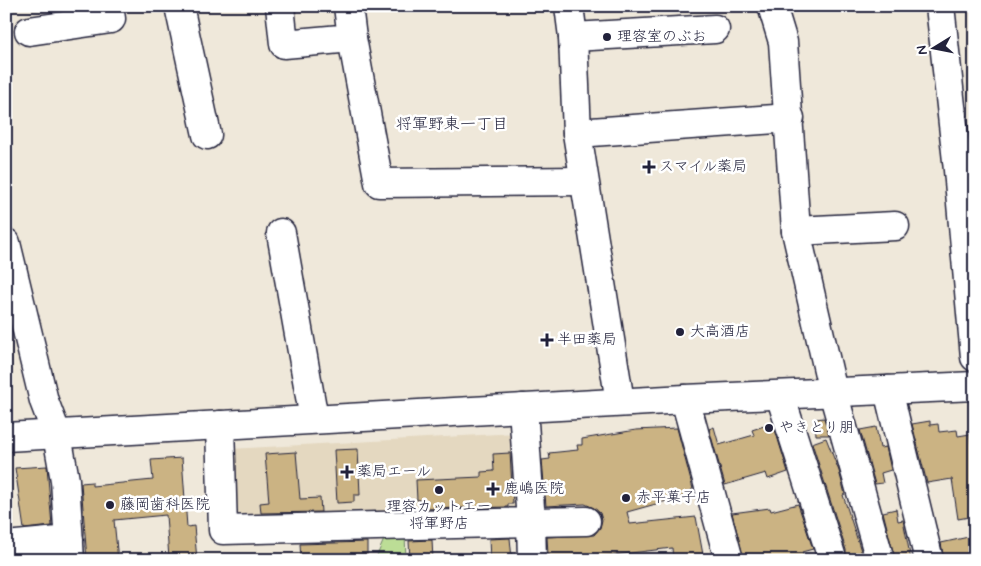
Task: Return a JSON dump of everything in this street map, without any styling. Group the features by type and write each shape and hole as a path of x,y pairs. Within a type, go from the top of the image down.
{"street":[{"path":"29,31 111,20 109,6"},
{"path":"179,6 207,135"},
{"path":"280,6 284,44 352,38"},
{"path":"348,6 352,38 379,183 584,181"},
{"path":"569,6 573,37 577,133 620,402"},
{"path":"772,6 783,42 790,118 796,230 833,392 880,560"},
{"path":"940,6 958,170 975,357"},
{"path":"573,37 715,29"},
{"path":"577,133 790,118"},
{"path":"796,230 895,226"},
{"path":"281,233 314,420"},
{"path":"6,544 6,546 69,550 65,480 57,435 44,401 8,258"},
{"path":"6,437 620,402 975,386"},
{"path":"888,390 929,560"},
{"path":"780,395 831,555"},
{"path":"685,399 729,560"},
{"path":"523,408 532,560"},
{"path":"220,425 223,530 586,521"}],"shaded area":[{"path":"518,433 523,508 233,524 229,449"}],"green space":[{"path":"405,534 406,560 375,560 386,535"}],"building":[{"path":"824,418 829,435 816,435 815,419"},
{"path":"930,421 930,425 938,424 939,432 957,430 958,436 970,434 975,472 975,516 958,519 952,479 927,483 912,424"},
{"path":"773,423 788,472 768,479 766,473 725,485 709,429 714,427 719,445 754,435 752,430"},
{"path":"876,427 880,448 886,447 891,470 881,473 883,483 875,484 860,430"},
{"path":"677,428 693,489 691,490 692,494 627,512 630,524 696,517 704,560 673,560 672,548 581,559 581,556 550,559 547,537 594,535 600,528 602,520 600,513 585,504 546,506 542,460 550,459 549,453 578,450 577,445 582,445 582,439 636,430"},
{"path":"826,438 839,471 845,494 843,495 864,560 846,560 846,550 812,443"},
{"name":"薬局エール","path":"358,449 360,495 354,495 354,502 337,503 334,450"},
{"path":"296,452 300,499 320,498 321,512 261,513 260,503 269,502 265,454"},
{"path":"510,453 513,504 508,504 508,507 420,509 420,500 417,500 416,480 481,477 481,472 494,471 493,454"},
{"path":"182,458 187,527 194,526 197,560 169,559 166,515 114,520 118,560 87,560 81,483 92,482 92,486 153,480 151,460"},
{"path":"47,466 52,526 24,529 15,468"},
{"path":"798,504 813,549 802,552 805,560 744,560 732,513 770,508 771,511"},
{"path":"896,509 898,521 903,520 911,560 895,560 883,512"},
{"path":"973,536 975,560 944,560 941,543"},
{"path":"510,538 512,559 490,560 489,539"},
{"path":"432,540 433,560 410,560 409,541"},
{"path":"367,542 367,560 301,560 300,544"}],"place":[{"name":"理容室のぶお","path":"607,37"},
{"name":"スマイル薬局","path":"649,167"},
{"name":"大高酒店","path":"680,332"},
{"name":"半田薬局","path":"547,340"},
{"name":"やきとり朋","path":"769,428"},
{"name":"薬局エール","path":"347,472"},
{"name":"鹿嶋医院","path":"493,489"},
{"name":"理容カットエー 将軍野店","path":"439,490"},
{"name":"赤平菓子店","path":"626,498"},
{"name":"藤岡歯科医院","path":"110,505"}],"district":[{"name":"将軍野東一丁目","path":"452,124"}]}
